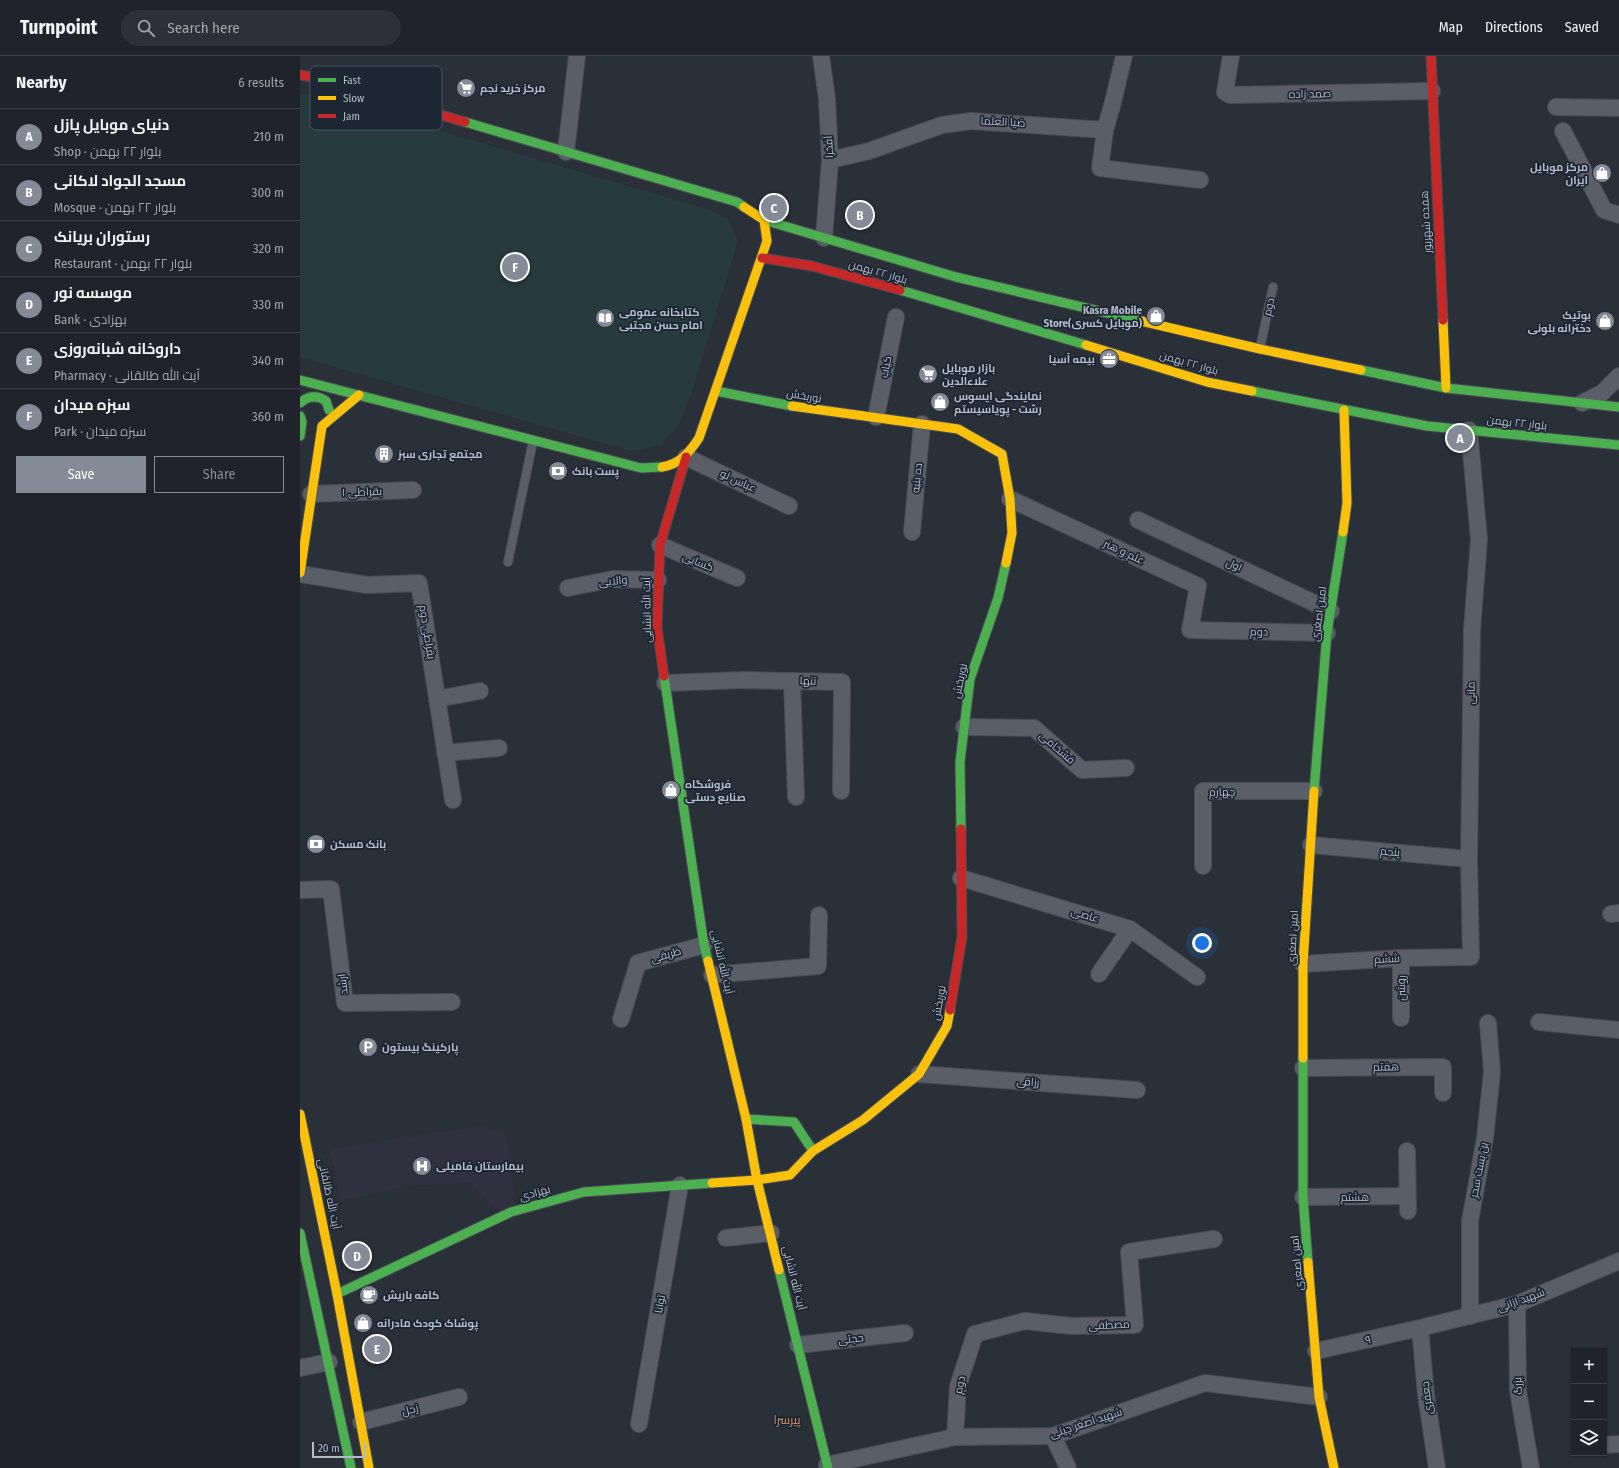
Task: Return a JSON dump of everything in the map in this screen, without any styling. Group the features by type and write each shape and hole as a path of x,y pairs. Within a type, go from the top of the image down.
{"main road":[{"name":"هفده شهریور","path":"1431,56 1446,388"},
{"name":"بلوار ۲۲ بهمن","path":"300,75 310,77"},
{"name":"بلوار ۲۲ بهمن","path":"442,115 737,202 764,220 956,277 1088,312 1446,388 1619,407"},
{"path":"300,380 641,468 665,468 686,457 699,438 762,258 767,241 764,220"},
{"path":"788,238 792,234 805,232"},
{"path":"785,250 787,256 797,262"},
{"name":"بلوار ۲۲ بهمن","path":"762,258 797,262 1080,339 1207,382 1427,426 1619,446"},
{"name":"نوربخش","path":"716,391 809,409 958,429 1002,454 1010,499 1012,533 998,598 970,680 960,762 962,937 947,1026 919,1074 863,1120 813,1151 790,1175 757,1180"},
{"path":"300,404 307,397 315,396 322,398 326,401 331,419"},
{"path":"300,574 322,426 359,396"},
{"name":"امین اصغری","path":"1334,1468 1319,1397 1303,1197 1303,964 1314,791 1327,633 1347,503 1344,410"},
{"path":"300,416 302,422 300,436"},
{"name":"آیت الله انشایی","path":"686,457 660,545 657,628 704,944 746,1119 757,1180 827,1466"},
{"name":"آیت الله طالقانی","path":"300,1114 337,1294 369,1468"},
{"path":"746,1119 794,1122 813,1151"},
{"name":"بهزادی","path":"337,1294 511,1212 584,1192 757,1180"},
{"path":"301,1243 329,1362 351,1468"}],"street":[{"path":"566,152 577,56"},
{"name":"آفخرا","path":"821,56 826,99 830,160 824,238"},
{"path":"1124,56 1105,130 1100,168 1200,180"},
{"name":"صمد زاده","path":"1231,56 1225,92 1230,95 1432,91"},
{"path":"1556,108 1619,108"},
{"name":"ضیا العلما","path":"830,160 869,151 942,125 971,120 1105,130"},
{"path":"1563,131 1604,210 1619,215"},
{"name":"کیاب","path":"876,417 896,318"},
{"path":"1582,403 1602,393 1619,376"},
{"name":"ده بنیه","path":"912,532 922,424"},
{"name":"مانی","path":"1469,430 1479,539 1472,630 1469,859 1471,957"},
{"name":"عباس لو","path":"686,457 789,506"},
{"name":"بقراطی ۱","path":"311,494 413,490"},
{"name":"علم و هنر","path":"1010,499 1198,586 1190,630"},
{"name":"اول","path":"1138,520 1330,611"},
{"name":"کسایی","path":"660,545 737,578"},
{"name":"بقراطی دوم","path":"300,574 367,584 419,583 453,800"},
{"name":"والایی","path":"568,588 613,579 658,580"},
{"name":"دوم","path":"1190,630 1327,633"},
{"name":"تنها","path":"665,683 743,680 842,682 841,791"},
{"path":"792,681 796,797"},
{"path":"437,699 480,691"},
{"name":"فشخامی","path":"964,727 1034,728 1082,770 1126,768"},
{"path":"445,753 499,748"},
{"name":"چهارم","path":"1203,866 1203,791 1314,791"},
{"name":"پنجم","path":"1311,845 1469,859"},
{"name":"عاصی","path":"961,878 1130,929 1197,977"},
{"name":"ارشد","path":"300,890 331,890 345,1003 452,1002"},
{"path":"712,974 818,966 820,915"},
{"path":"1098,974 1130,929"},
{"name":"ظریفی","path":"621,1019 638,963 704,944"},
{"name":"ششم","path":"1303,964 1401,958 1471,957"},
{"name":"روشن","path":"1401,958 1401,1018"},
{"path":"1539,1022 1619,1030"},
{"name":"بن بست سحر","path":"1470,1316 1470,1222 1486,1138 1492,1072 1488,1023"},
{"name":"هفتم","path":"1303,1068 1443,1066 1443,1093"},
{"name":"رزاقی","path":"919,1074 1137,1090"},
{"name":"هشتم","path":"1303,1197 1407,1204 1407,1151"},
{"name":"توانا","path":"639,1424 680,1185"},
{"path":"726,1238 770,1233"},
{"name":"مصطفی","path":"975,1334 1025,1321 1072,1326 1135,1325 1129,1252 1214,1239"},
{"name":"شهید ازانی","path":"1420,1328 1517,1304 1619,1261"},
{"name":"بزرگ","path":"1517,1304 1518,1391 1531,1468"},
{"name":"۹","path":"1316,1351 1420,1328"},
{"name":"جعفری","path":"1420,1328 1426,1395 1437,1468"},
{"name":"حجتی","path":"798,1344 905,1333"},
{"name":"دوم","path":"954,1437 958,1386 975,1334"},
{"path":"300,1368 329,1362"},
{"name":"شهید اصغر چیتی","path":"827,1466 954,1437 1053,1436 1205,1383 1319,1397"},
{"name":"زحل","path":"361,1422 459,1397"},
{"path":"1053,1436 1068,1468"},
{"path":"1607,1445 1619,1444"}],"lane":[{"name":"دوم","path":"1260,349 1273,287"},
{"path":"508,562 533,440"}],"shaded area":[{"name":"بیمارستان فامیلی","path":"484,1125 507,1135 515,1205 499,1211 471,1183 407,1186 340,1201 330,1149"}],"green space":[{"path":"300,94 310,95 310,130 437,130 710,210 728,219 738,241 692,391 679,425 661,445 631,451 300,357"}],"traffic: fast":[{"path":"465,122 737,202 744,207"},
{"path":"764,220 956,277 1141,321"},
{"path":"900,290 1086,345"},
{"path":"1361,370 1446,388 1619,407"},
{"path":"300,380 641,468 662,467"},
{"path":"716,391 792,406"},
{"path":"1252,391 1427,426 1619,445"},
{"path":"300,403 306,399 316,397 326,401 329,410"},
{"path":"300,416 302,422 300,436"},
{"path":"1314,791 1327,633 1343,532"},
{"path":"961,829 960,762 970,679 998,598 1006,563"},
{"path":"664,676 704,945 708,961"},
{"path":"1303,1058 1303,1197 1308,1262"},
{"path":"746,1119 794,1122 813,1151"},
{"path":"337,1294 511,1212 584,1192 712,1183"},
{"path":"300,1233 351,1468"},
{"path":"779,1270 828,1468"}],"traffic: slow":[{"path":"662,467 668,466 684,457 699,438 767,241 764,220 744,207"},
{"path":"1443,320 1446,388"},
{"path":"1141,321 1260,349 1361,370"},
{"path":"1086,345 1207,382 1252,391"},
{"path":"300,573 322,426 359,395"},
{"path":"792,406 958,429 1002,454 1010,499 1012,533 1006,563"},
{"path":"1343,532 1347,503 1344,410"},
{"path":"1303,1058 1303,964 1314,791"},
{"path":"708,961 746,1119 757,1180 779,1270"},
{"path":"712,1183 757,1180 790,1175 813,1151 863,1120 919,1074 947,1026 950,1010"},
{"path":"300,1114 337,1294 369,1468"},
{"path":"1308,1262 1319,1397 1334,1468"}],"traffic: jam":[{"path":"1431,56 1443,320"},
{"path":"300,75 310,77"},
{"path":"442,115 465,122"},
{"path":"762,258 812,266 900,290"},
{"path":"664,676 657,628 660,545 686,457"},
{"path":"950,1010 962,937 961,829"}],"place":[{"name":"مرکز خرید نجم","path":"466,88"},
{"name":"مرکز موبایل ایران","path":"1602,173"},
{"name":"رستوران بریانک","path":"774,208"},
{"name":"مسجد الجواد لاکانی","path":"860,215"},
{"name":"سبزه میدان","path":"515,267"},
{"name":"Kasra Mobile Store(موبایل کسری)","path":"1156,316"},
{"name":"کتابخانه عمومی امام حسن مجتبی","path":"605,318"},
{"name":"بوتیک دخترانه بلونی","path":"1605,321"},
{"name":"بیمه آسیا","path":"1109,359"},
{"name":"بازار موبایل علاءالدین","path":"928,374"},
{"name":"نمایندگی ایسوس رشت - پویاسیستم","path":"940,402"},
{"name":"دنیای موبایل پازل","path":"1460,438"},
{"name":"مجتمع تجاری سبز","path":"384,454"},
{"name":"پست بانک","path":"558,471"},
{"name":"فروشگاه صنایع دستی","path":"671,790"},
{"name":"بانک مسکن","path":"316,844"},
{"name":"پارکینگ بیستون","path":"368,1047"},
{"name":"بیمارستان فامیلی","path":"422,1166"},
{"name":"موسسه نور","path":"357,1256"},
{"name":"کافه باریش","path":"369,1295"},
{"name":"پوشاک کودک مادرانه","path":"363,1323"},
{"name":"داروخانه شبانه‌روزی","path":"377,1349"}],"district":[{"name":"پیرسرا","path":"787,1420"}]}
